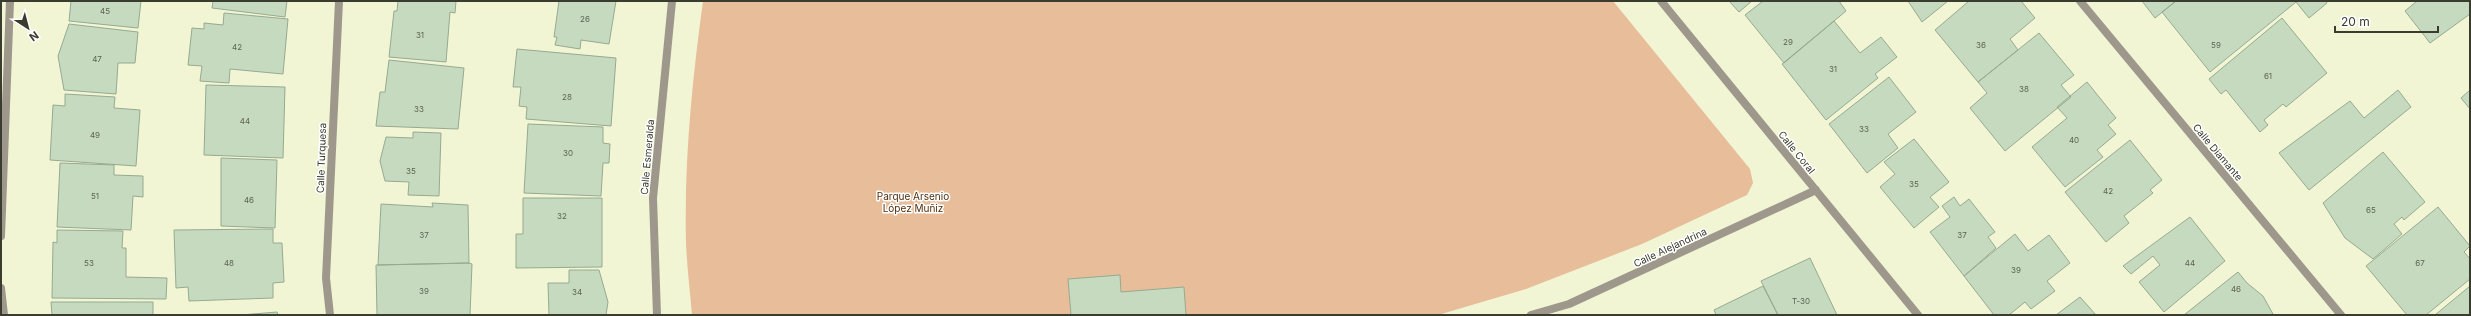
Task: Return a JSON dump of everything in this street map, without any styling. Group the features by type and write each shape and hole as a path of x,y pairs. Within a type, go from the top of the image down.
{"street":[{"path":"1,236 10,1"},
{"name":"Calle Turquesa","path":"330,315 326,278 339,1"},
{"name":"Calle Esmeralda","path":"657,315 653,198 672,1"},
{"name":"Calle Coral","path":"1661,1 1918,315"},
{"name":"Calle Diamante","path":"2080,1 2341,315"},
{"name":"Calle Alejandrina","path":"1531,315 1569,304 1816,190"},
{"path":"1,288 4,315"}],"green space":[{"name":"Parque Arsenio López Muñiz","path":"703,1 1613,1 1750,169 1753,183 1747,195 1642,244 1526,289 1438,315 692,315 686,243 686,182 692,91"}],"building":[{"path":"71,1 141,1 138,28 69,21"},
{"path":"213,1 287,1 285,17 212,8"},
{"path":"398,1 456,1 455,13 450,12 446,62 389,57 394,11 397,11"},
{"path":"559,1 616,1 609,44 581,40 580,49 555,45 557,37 554,37"},
{"path":"1729,1 1752,1 1739,12"},
{"path":"1763,1 1839,1 1846,11 1784,63 1745,15"},
{"path":"1908,1 1948,1 1922,22"},
{"path":"1969,1 2021,1 2035,18 2010,39 2018,50 1978,82 1935,30"},
{"path":"2142,1 2176,1 2155,18"},
{"path":"2176,1 2326,1 2327,3 2309,18 2296,2 2210,72 2162,12"},
{"path":"2417,1 2470,1 2470,14 2430,43 2405,11"},
{"path":"224,13 288,19 283,74 230,69 229,83 200,81 202,66 188,65 192,28 204,29 204,23 223,25"},
{"path":"2282,18 2327,73 2286,107 2283,104 2264,120 2268,125 2260,132 2226,90 2221,94 2209,79"},
{"path":"1834,21 1860,53 1881,37 1897,57 1875,74 1878,78 1826,120 1782,64"},
{"path":"69,24 138,32 135,63 118,63 116,94 64,90 58,56"},
{"path":"2039,33 2074,75 2061,85 2071,97 2005,151 1970,108 1987,93 1978,82"},
{"path":"517,49 616,58 611,126 526,119 527,107 519,106 521,87 513,87"},
{"path":"389,60 464,68 458,129 376,126 380,92 385,92"},
{"path":"1889,77 1916,112 1888,134 1898,148 1867,173 1829,124"},
{"path":"2087,82 2116,118 2108,125 2116,134 2097,150 2103,157 2065,187 2032,147 2067,118 2057,107"},
{"path":"206,85 285,87 283,158 204,155"},
{"path":"2398,90 2411,107 2309,190 2279,153 2350,101 2364,118"},
{"path":"2470,90 2470,109 2461,98"},
{"path":"65,94 115,97 114,108 140,110 136,166 50,160 53,105 65,106"},
{"path":"528,124 603,127 603,143 610,144 609,163 603,163 601,196 524,193"},
{"path":"413,132 441,133 439,196 408,195 409,182 385,181 380,161 386,137 413,138"},
{"path":"1914,139 1949,182 1930,197 1939,207 1914,228 1880,187 1895,174 1884,162"},
{"path":"2130,140 2162,180 2150,190 2153,193 2124,216 2129,223 2106,242 2065,192"},
{"path":"2383,152 2425,202 2404,220 2402,217 2394,224 2402,234 2373,259 2345,238 2323,203"},
{"path":"221,158 277,160 275,228 221,226"},
{"path":"60,163 114,165 114,175 143,176 143,197 133,196 131,230 57,227"},
{"path":"1954,197 1960,206 1969,199 1995,232 1988,237 1996,248 1964,276 1930,232 1950,217 1942,206"},
{"path":"523,198 602,198 602,267 516,268 516,234 523,234"},
{"path":"432,203 468,205 469,263 378,265 381,204 433,207"},
{"path":"2438,207 2470,246 2464,252 2470,259 2470,279 2426,315 2407,315 2366,266"},
{"path":"2190,217 2225,261 2164,312 2139,282 2160,265 2153,256 2131,274 2123,266"},
{"path":"273,229 273,243 282,243 284,282 273,283 273,298 189,301 188,287 176,288 174,230"},
{"path":"57,230 123,231 122,248 126,248 126,277 167,278 166,299 52,298 53,242 57,243"},
{"path":"2015,234 2028,251 2049,235 2070,263 2047,281 2055,291 2031,309 2025,302 2009,315 1994,315 1964,276"},
{"path":"1810,258 1837,315 1778,315 1761,281"},
{"path":"472,264 470,315 377,315 376,265"},
{"path":"569,270 599,270 608,302 606,315 549,315 548,283 569,283"},
{"path":"2238,272 2247,283 2263,296 2273,314 2184,315"},
{"path":"1120,275 1121,292 1184,287 1186,315 1071,315 1068,279"},
{"path":"1763,286 1778,315 1716,315 1714,310"},
{"path":"2470,286 2470,315 2435,315"},
{"path":"2080,297 2096,315 2056,315"},
{"path":"51,302 153,302 153,315 52,315"},
{"path":"277,312 278,315 241,315"}]}
